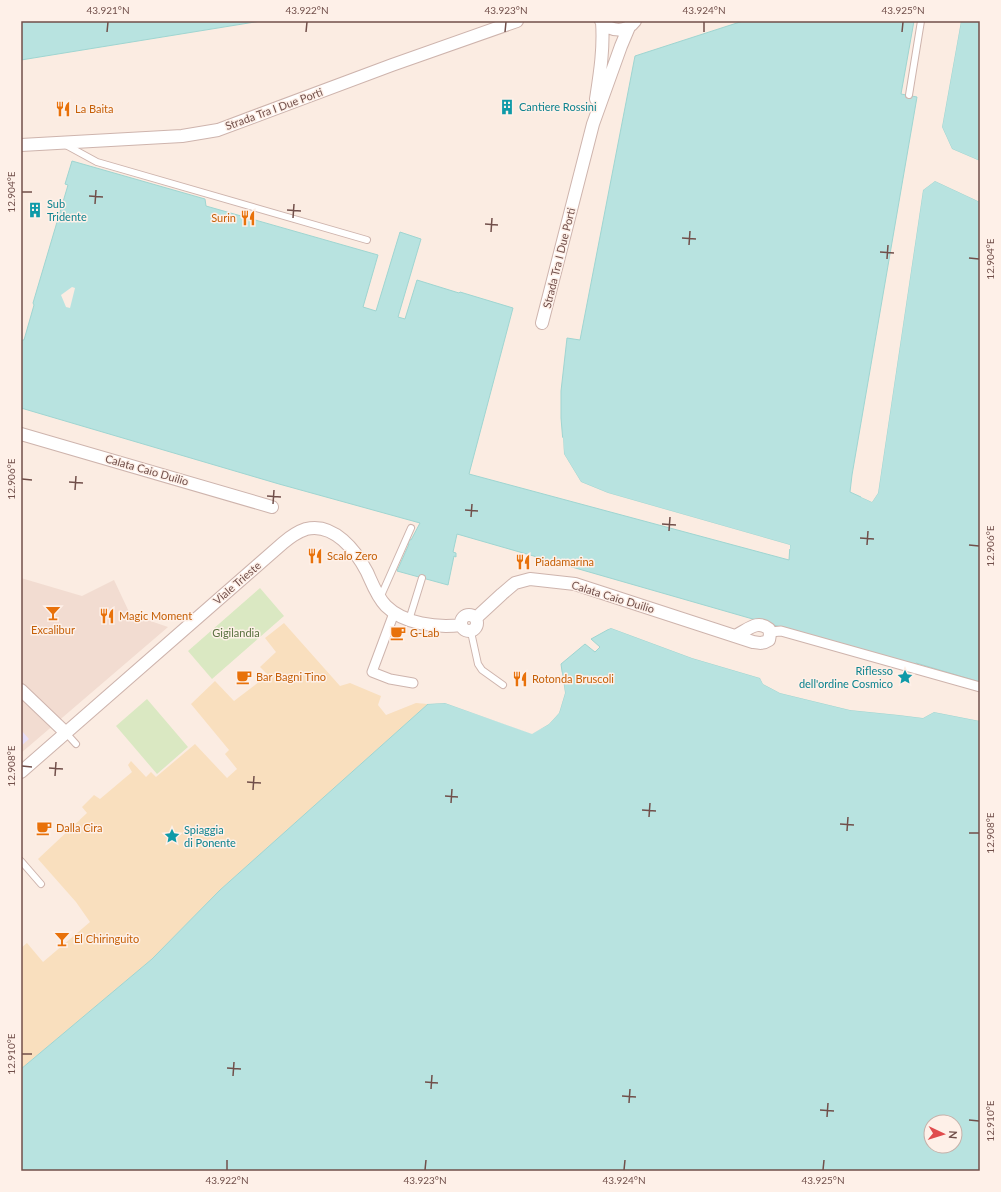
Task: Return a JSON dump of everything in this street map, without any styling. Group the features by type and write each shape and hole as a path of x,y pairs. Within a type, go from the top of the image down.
{"street":[{"name":"Strada Tra I Due Porti","path":"21,145 63,144 182,136 218,130 392,65 517,21"},
{"name":"Strada Tra I Due Porti","path":"601,22 612,29 618,30 624,29 634,23"},
{"name":"Strada Tra I Due Porti","path":"593,124 603,40 601,22"},
{"name":"Strada Tra I Due Porti","path":"542,323 593,124 621,46 634,23"},
{"name":"Calata Caio Duilio","path":"21,434 272,507"},
{"name":"Viale Trieste","path":"21,772 283,543 296,533 307,529 319,529 330,532 343,540 356,554 380,598 394,613 409,620 426,625 449,627 461,625 464,616 470,615 476,618"},
{"name":"Calata Caio Duilio","path":"476,618 515,583 530,579 575,584 758,643 764,643 768,640 770,632"},
{"path":"394,613 372,672 390,679 413,683"},
{"path":"461,625 466,631 471,632 478,626 476,618"},
{"path":"735,636 758,624 770,629 770,632 781,631 980,687"},
{"path":"21,690 66,733"}],"lane":[{"path":"909,95 921,21"},
{"path":"63,144 97,162 367,240"},
{"path":"380,598 411,528"},
{"path":"409,620 422,578"},
{"path":"471,632 478,664 482,670 503,684"},
{"path":"66,733 76,744"},
{"path":"21,861 41,884"}],"shaded area":[{"path":"21,578 82,596 114,580 130,614 168,627 21,753"},
{"path":"21,730 29,739 21,746"}],"green space":[{"name":"Gigilandia","path":"260,588 284,616 212,679 188,651"},
{"path":"147,699 188,747 157,774 116,726"}],"sand":[{"name":"Spiaggia di Ponente","path":"284,623 340,686 350,683 381,696 378,705 386,715 416,703 428,704 220,890 152,959 21,1069 21,948 27,943 43,962 90,922 76,902 38,859 87,813 82,807 94,795 100,799 132,772 128,765 131,761 146,777 151,772 156,777 195,744 227,778 237,769 225,754 229,750 191,704 215,681 234,701 268,675 260,667 276,652 265,638"}],"water":[{"path":"21,21 261,21 21,60"},
{"path":"743,21 914,21 901,94 917,97 850,492 872,502 878,493 923,190 935,181 980,202 980,682 916,663 915,666 457,534 453,552 456,553 456,557 454,556 448,585 397,571 409,544 407,543 408,539 411,540 420,523 279,484 21,408 21,340 24,340 34,305 33,303 68,185 65,184 72,161 205,199 206,206 378,255 363,307 376,311 400,232 421,239 398,317 405,319 417,280 513,308 469,474 789,560 790,545 608,493 581,482 564,454 561,418 561,391 567,338 580,340 635,56"},
{"path":"961,21 980,21 980,161 952,149 942,127"},
{"path":"611,628 692,658 760,678 763,684 780,693 850,710 923,718 934,712 980,721 980,1171 21,1171 21,1069 152,959 220,890 428,704 445,703 532,733 549,724 559,713 565,693 561,664 585,644 595,652 600,647 591,639"}],"pier":[{"path":"959,21 961,21 942,127 952,149 980,161 980,163 951,150 940,127"},
{"path":"933,179 980,199 980,202 935,181 923,190 878,493 872,502 861,497 861,495 871,500 876,492 921,190"},
{"path":"72,287 75,288 70,308 66,307 61,295"},
{"path":"560,436 563,438 564,454 581,482 608,493 790,545 790,549 788,549 788,546 607,495 580,483 562,455"},
{"path":"610,626 693,656 761,676 764,683 780,691 850,708 922,716 934,710 980,718 980,721 934,712 923,718 850,710 780,693 763,684 760,678 692,658 611,628 606,628"},
{"path":"560,671 562,673 565,693 559,713 549,724 532,734 445,703 425,704 428,702 445,701 531,731 548,723 557,712 563,693"}],"place":[{"name":"Cantiere Rossini","path":"507,107"},
{"name":"La Baita","path":"63,109"},
{"name":"Sub Tridente","path":"35,210"},
{"name":"Surin","path":"248,218"},
{"name":"Scalo Zero","path":"315,556"},
{"name":"Piadamarina","path":"523,562"},
{"name":"Excalibur","path":"53,613"},
{"name":"Magic Moment","path":"107,616"},
{"name":"G-Lab","path":"398,633"},
{"name":"Bar Bagni Tino","path":"244,677"},
{"name":"Riflesso dell'ordine Cosmico","path":"905,677"},
{"name":"Rotonda Bruscoli","path":"520,679"},
{"name":"Dalla Cira","path":"44,828"},
{"name":"Spiaggia di Ponente","path":"172,836"},
{"name":"El Chiringuito","path":"62,939"}]}
